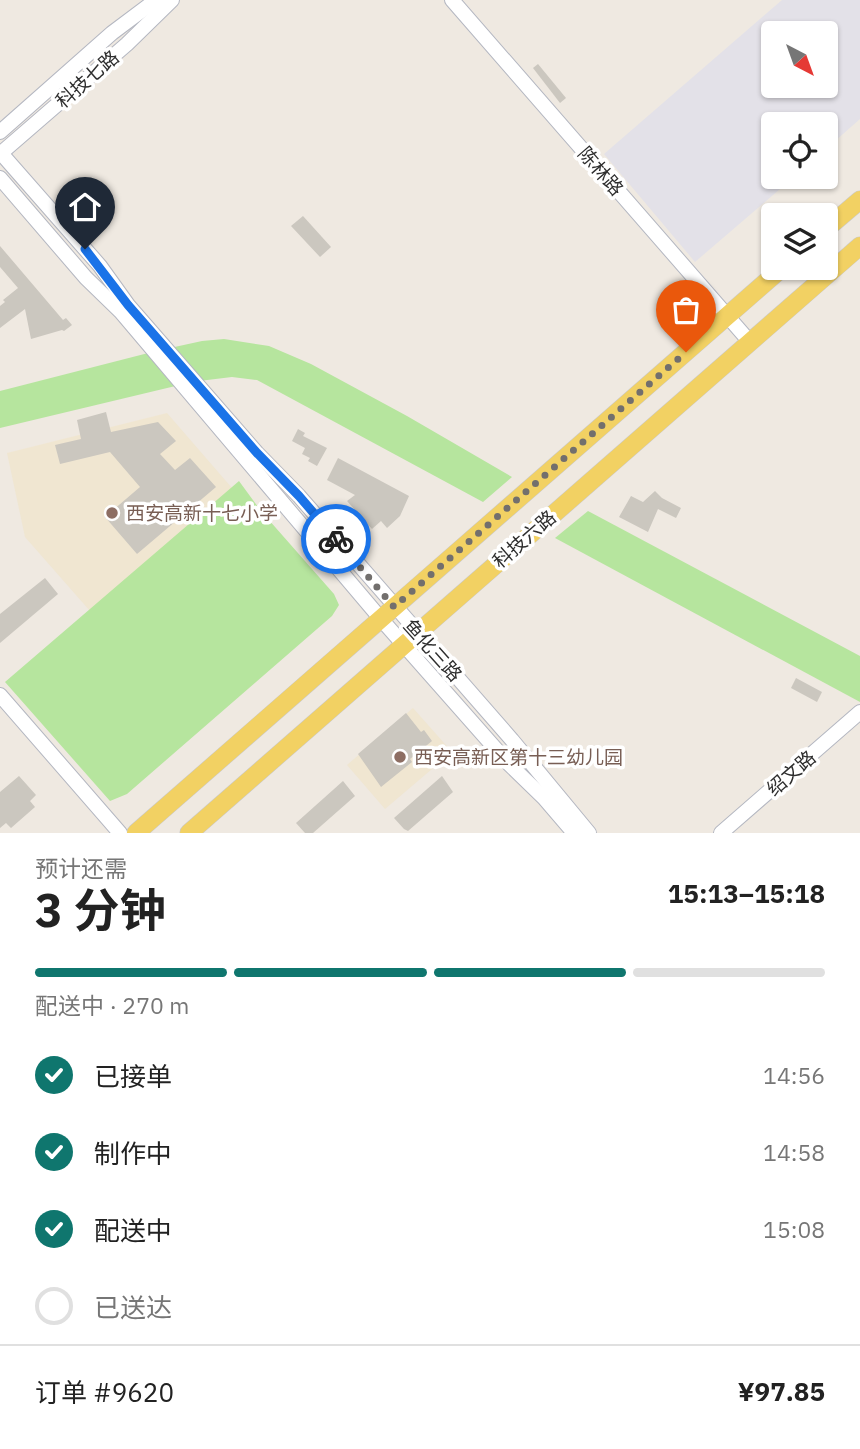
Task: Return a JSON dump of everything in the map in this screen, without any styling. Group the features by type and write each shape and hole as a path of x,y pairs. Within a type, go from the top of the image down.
{"main road":[{"path":"838,219 860,200"},
{"name":"科技六路","path":"189,833 860,246"},
{"name":"科技六路","path":"136,833 768,280"}],"street":[{"name":"科技七路","path":"0,132 112,33 156,0"},
{"name":"科技七路","path":"0,153 127,44 172,0"},
{"name":"陈林路","path":"452,0 750,342"},
{"name":"鱼化三路","path":"0,153 100,266 128,305 257,453 299,496 387,613"},
{"name":"鱼化三路","path":"0,178 86,278 121,312 387,613 512,740 589,833"},
{"path":"12,192 25,181"},
{"name":"鱼化三路","path":"410,638 509,764 544,798 574,833"},
{"path":"0,695 120,833"},
{"name":"绍文路","path":"721,833 860,712"}],"shaded area":[{"path":"782,0 860,0 860,119 838,138 838,112 761,112 761,189 780,189 695,262 604,154"},
{"name":"西安高新十七小学","path":"167,413 232,488 90,611 25,537 7,453"},
{"name":"西安高新区第十三幼儿园","path":"413,708 452,752 385,809 347,765"}],"green space":[{"path":"224,339 269,346 311,364 512,477 483,502 257,380 232,377 199,381 170,348"},
{"path":"160,350 188,383 0,428 0,391"},
{"path":"239,481 261,511 334,594 339,605 332,616 127,794 110,801 5,682"},
{"path":"588,511 860,656 860,702 555,538"}],"building":[{"path":"538,64 566,98 560,103 533,68"},
{"path":"303,216 331,247 320,257 291,226"},
{"path":"0,246 63,320 66,318 72,325 64,331 31,339 25,309 0,328 0,306 5,302 3,300 18,288 0,267"},
{"path":"106,412 111,432 158,422 176,441 160,454 175,470 190,458 216,487 137,554 105,517 140,487 110,452 60,464 55,445 81,439 77,420"},
{"path":"298,429 305,433 303,436 327,448 317,466 302,454 305,448 292,441"},
{"path":"338,458 409,496 400,516 387,528 381,521 372,529 347,501 355,495 327,480"},
{"path":"655,491 681,508 676,518 658,509 648,532 619,517 631,496 643,502"},
{"path":"45,578 58,594 0,643 0,614"},
{"path":"796,678 822,692 817,702 791,688"},
{"path":"406,713 432,741 410,759 412,762 381,787 358,754"},
{"path":"19,776 36,795 30,801 35,807 11,828 6,823 0,828 0,792"},
{"path":"442,776 453,792 408,831 404,829 394,818"},
{"path":"343,781 355,796 313,833 305,833 296,823"}],"way so far":[{"path":"336,539 394,607 686,352"}],"place":[{"name":"西安高新十七小学","path":"112,513"},
{"name":"西安高新区第十三幼儿园","path":"400,757"}],"route":[{"path":"85,249 128,305 336,539"}]}
